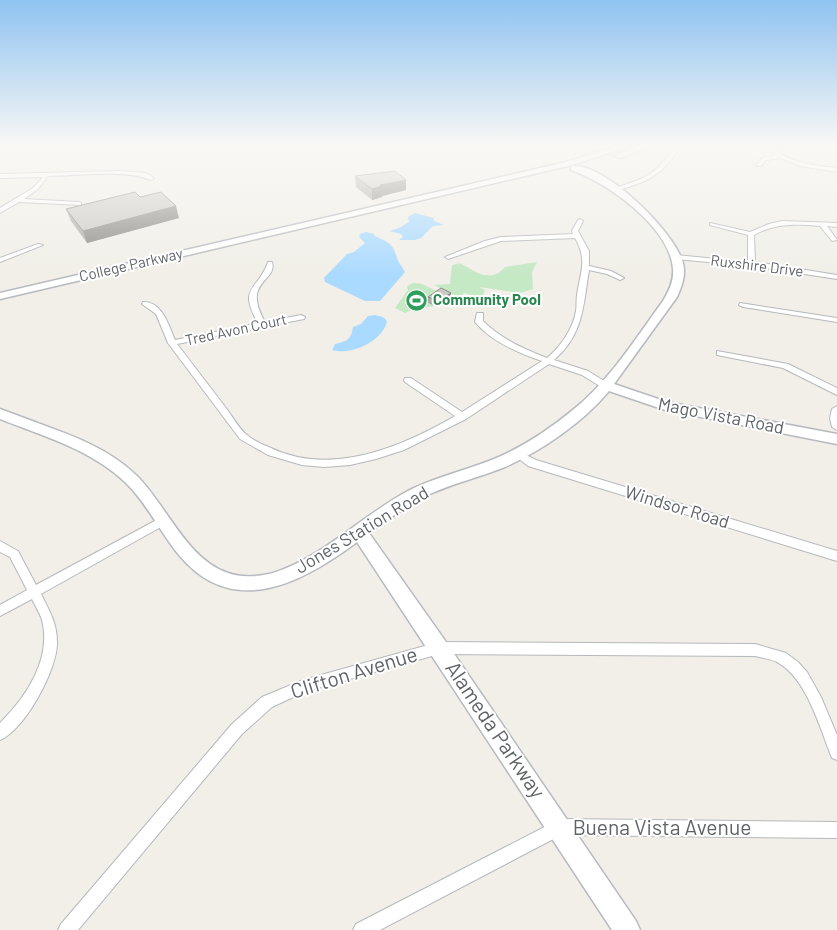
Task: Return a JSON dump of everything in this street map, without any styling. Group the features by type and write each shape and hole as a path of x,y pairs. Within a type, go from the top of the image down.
{"street":[{"path":"0,211 32,189"},
{"name":"College Parkway","path":"0,296 263,236 364,210 461,189"},
{"name":"College Parkway","path":"263,236 322,228 479,189"},
{"name":"Jones Station Road","path":"0,414 67,438 105,458 130,479 164,520 186,551 211,574 226,580 242,583 259,583 288,575 304,568 403,501 426,489 499,463 518,454 561,426 591,402 606,386 676,289 678,278 676,258 663,236 642,210 617,189"},
{"path":"19,200 79,204"},
{"path":"322,228 356,218 363,214 364,210 378,212 406,208"},
{"path":"146,304 159,313 172,343 243,437 259,448 279,457 309,462 351,461 380,454 434,434 547,361 563,346 572,332 580,310 580,295 586,267 586,252 575,231 580,221"},
{"path":"712,224 751,234 761,227 780,222 837,225"},
{"path":"823,225 834,240"},
{"path":"751,234 752,264"},
{"path":"448,257 459,256 483,244 501,239 578,236"},
{"path":"0,260 40,245"},
{"name":"Ruxshire Drive","path":"676,258 752,264 837,276"},
{"path":"262,324 253,308 251,298 255,286 270,269 270,263"},
{"path":"586,267 609,272 620,278"},
{"path":"744,305 837,320"},
{"path":"480,315 480,322 487,330 508,342 560,369 596,385 606,386"},
{"name":"Tred Avon Court","path":"172,343 301,317"},
{"path":"720,352 785,366 837,392"},
{"path":"408,380 463,417"},
{"name":"Mago Vista Road","path":"606,386 665,406 837,439"},
{"path":"837,409 835,418 837,427"},
{"name":"Windsor Road","path":"518,454 532,463 837,556"},
{"path":"0,611 164,520"},
{"name":"Alameda Parkway","path":"359,532 439,648 627,930"},
{"path":"0,546 14,554 34,592 48,619 51,643 44,672 21,709 0,733"},
{"name":"Clifton Avenue","path":"67,930 237,729 267,702 303,686 439,648 755,650 783,658 799,672 808,687 837,753"},
{"name":"Buena Vista Avenue","path":"362,930 560,828 837,830"}],"green space":[{"path":"537,262 532,272 533,289 520,293 479,287 485,290 480,303 472,304 474,301 470,300 473,296 465,293 458,297 434,285 450,284 452,265 460,263 477,273 488,276 494,275 505,267"},
{"name":"Community Pool","path":"413,283 422,284 441,293 428,303 435,306 413,309 405,313 395,308 408,290 407,286"}],"water":[{"path":"415,213 434,218 434,221 444,225 433,226 421,238 415,240 399,240 403,237 401,234 389,231 409,222 408,217"},
{"path":"366,232 374,234 390,244 405,272 380,301 365,301 325,282 324,278 347,254 354,252 365,243 359,237 360,234"},
{"path":"368,316 383,317 387,321 384,328 373,341 348,351 332,350 335,344 345,341 350,337 353,327 361,324"}],"building":[{"path":"135,192 140,197 161,192 176,206 83,231 66,209"},
{"path":"441,288 451,293 438,301 428,297"}],"place":[{"name":"Community Pool","path":"417,300"}]}
